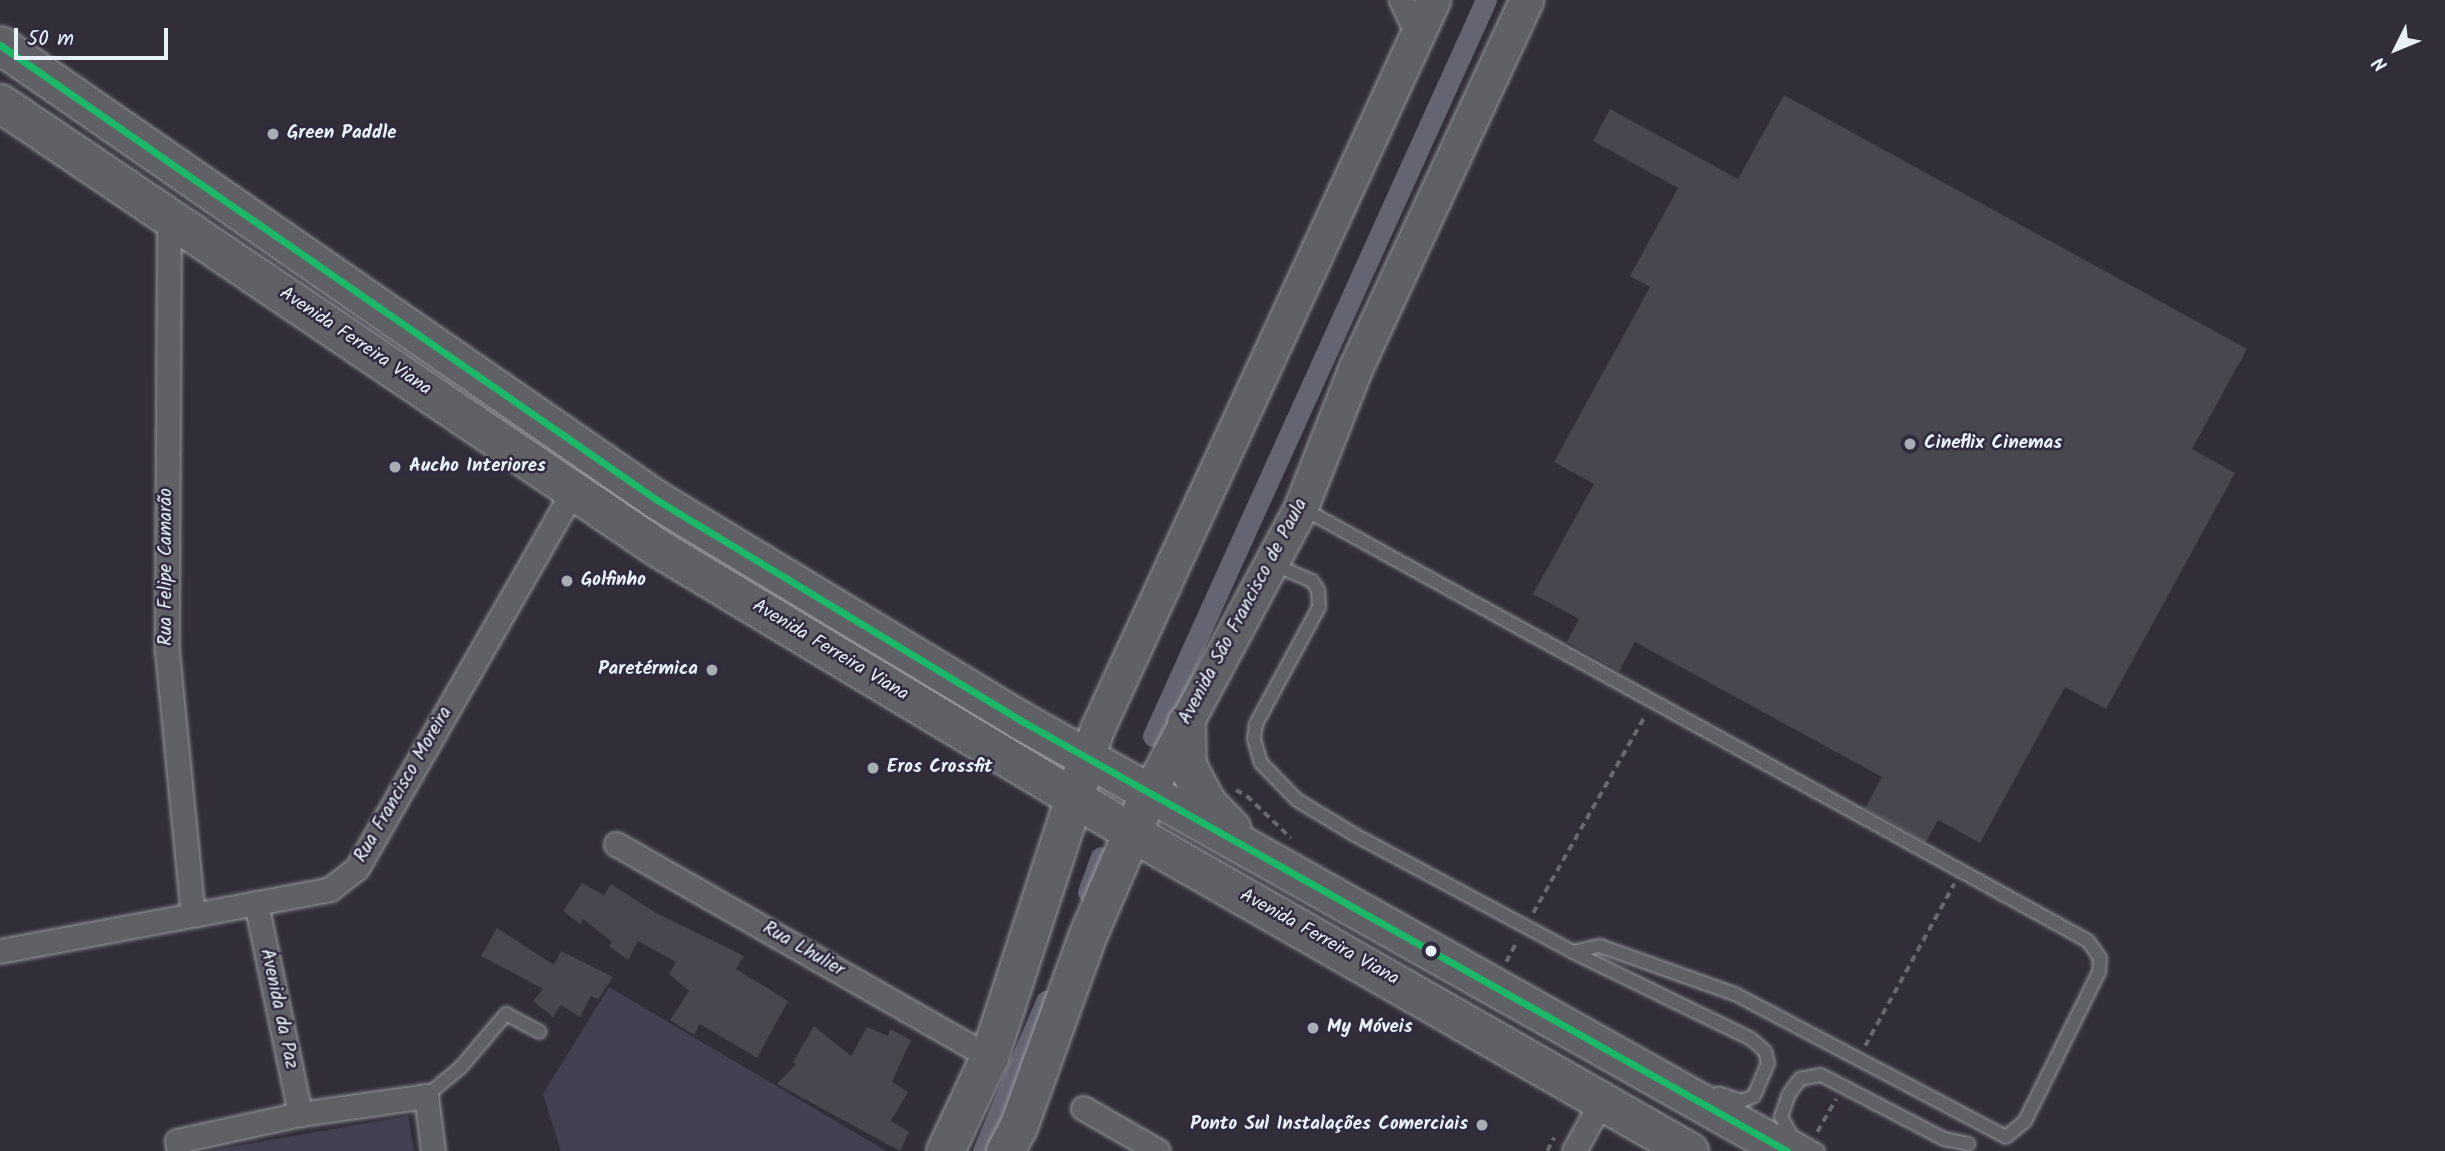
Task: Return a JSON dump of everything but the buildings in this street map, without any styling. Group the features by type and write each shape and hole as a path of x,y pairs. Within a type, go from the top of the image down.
{"main road":[{"name":"Avenida Ferreira Viana","path":"0,45 657,500 1087,758 1597,1043 1801,1144"},
{"name":"Avenida Ferreira Viana","path":"0,103 658,548 1131,832 1689,1151"},
{"path":"1186,723 1187,762 1195,783 1207,803 1248,846"},
{"path":"945,1151 989,1057 1087,758"},
{"name":"Avenida São Francisco de Paula","path":"1005,1151 1022,1115 1086,940 1150,792"},
{"path":"1037,915 1086,940"}],"street":[{"path":"1401,0 1417,35"},
{"path":"1087,758 1097,729 1433,0"},
{"name":"Avenida São Francisco de Paula","path":"1150,792 1301,507 1355,369 1526,0"},
{"name":"Rua Felipe Camarão","path":"169,218 167,652 193,915"},
{"name":"Rua Francisco Moreira","path":"0,951 330,889 357,868 573,491"},
{"name":"Rua Lhulier","path":"616,844 989,1057"},
{"name":"Avenida da Paz","path":"256,904 300,1114"},
{"path":"179,1151 177,1141 300,1114 426,1096 433,1151"},
{"path":"1574,1151 1602,1100"},
{"path":"1083,1108 1158,1151"}],"lane":[{"path":"1301,507 2088,941 2100,958 2099,972 2025,1121 2006,1137 1735,994 1600,946 1573,952"},
{"path":"1273,564 1312,581 1318,590 1319,607 1256,724 1254,738 1265,769 1297,800 1315,812 1573,952 1751,1039 1765,1051 1768,1063 1754,1096 1742,1101 1730,1099 1706,1087"},
{"path":"426,1096 461,1067 506,1013 540,1032"},
{"path":"1597,1043 1636,1048"},
{"path":"1818,1151 1792,1136 1783,1125 1781,1117 1789,1094 1800,1079 1821,1075 1944,1139 1969,1144"}],"path":[{"path":"1495,984 1652,702"},
{"path":"1858,1059 1961,872"},
{"path":"1801,1144 1843,1085"}],"shaded area":[{"path":"609,987 886,1151 561,1151 543,1094"},
{"path":"408,1116 414,1151 207,1151"}],"waterway":[{"path":"1153,736 1486,0"},
{"path":"1088,892 1101,857"},
{"path":"983,1151 1046,1001"}],"transit line":[{"path":"0,45 657,500 1020,720 1787,1151"}],"place":[{"name":"Green Paddle","path":"273,134"},
{"name":"Cineflix Cinemas","path":"1910,444"},
{"name":"Aucho Interiores","path":"395,467"},
{"name":"Golfinho","path":"567,581"},
{"name":"Paretérmica","path":"712,670"},
{"name":"Eros Crossfit","path":"873,768"},
{"name":"My Móveis","path":"1313,1028"},
{"name":"Ponto Sul Instalações Comerciais","path":"1482,1125"}]}
